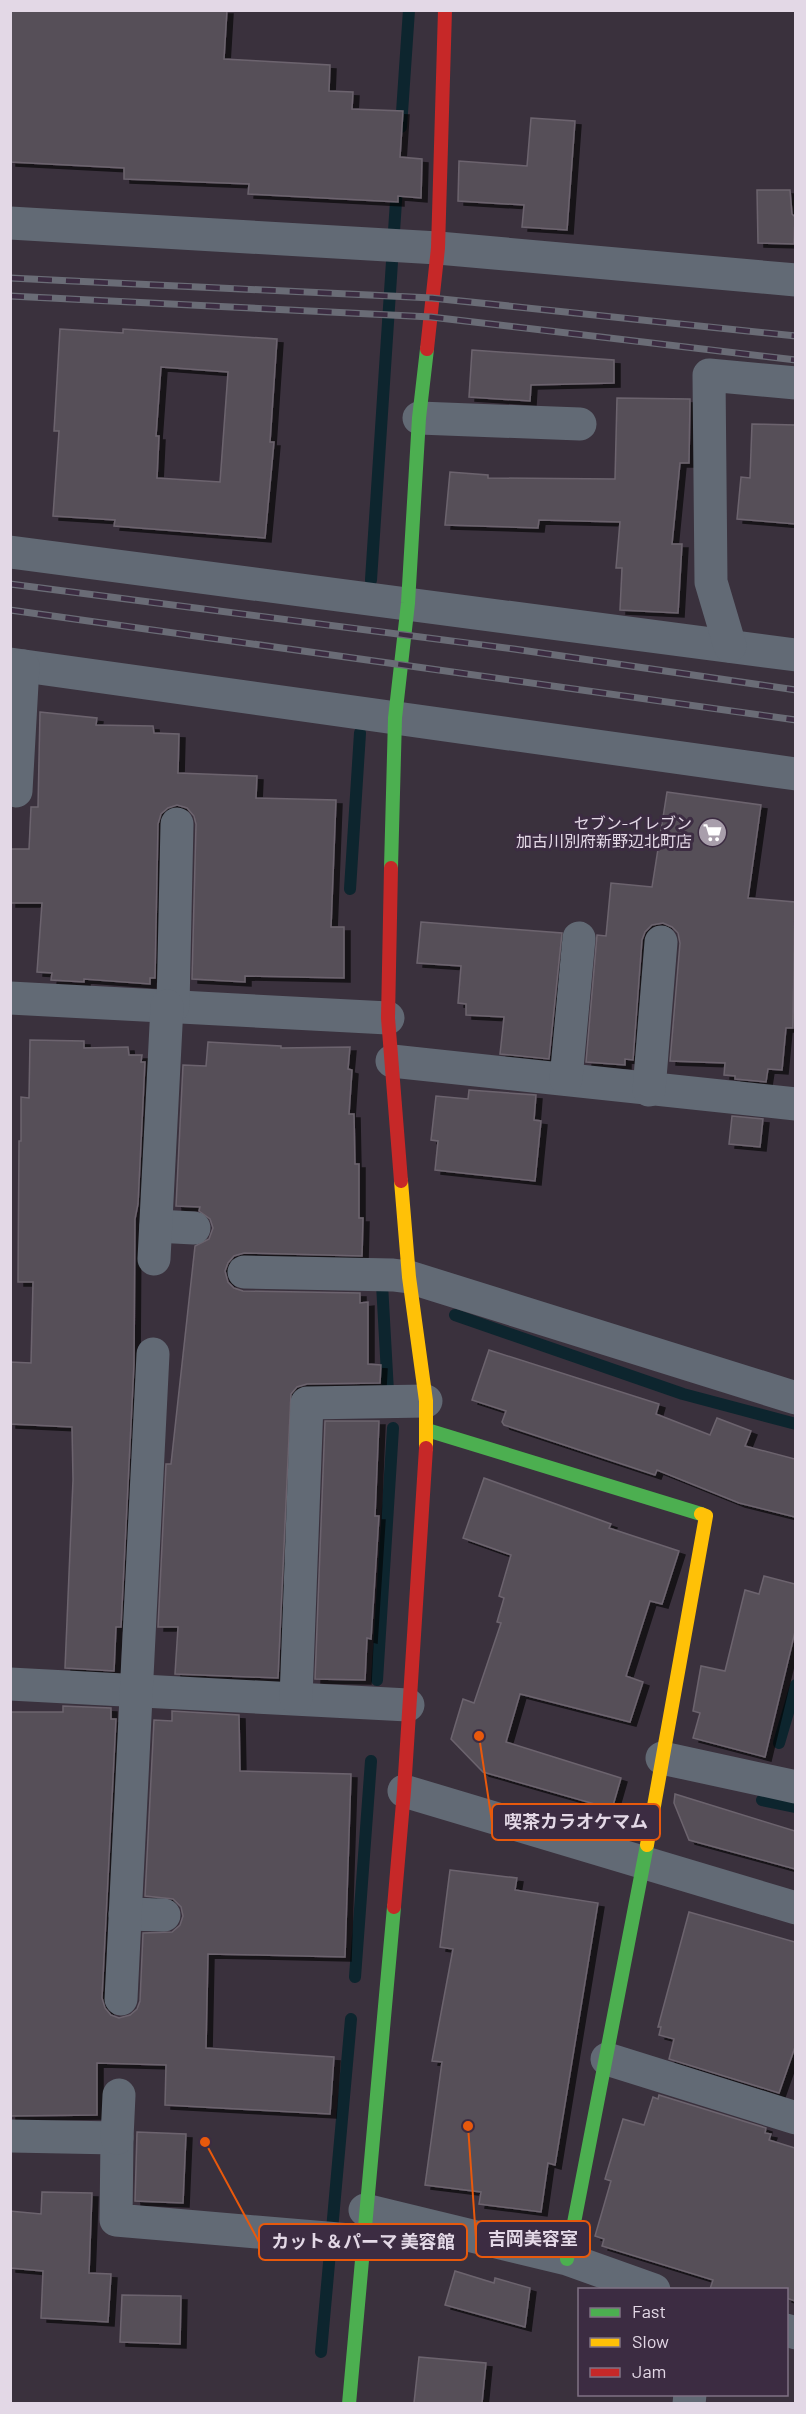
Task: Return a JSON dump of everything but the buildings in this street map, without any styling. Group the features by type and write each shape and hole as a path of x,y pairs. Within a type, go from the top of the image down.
{"street":[{"path":"349,2403 363,2225 404,1791 426,1415 409,1277 388,1018 395,718 408,603 419,418 438,248 446,10"},
{"path":"10,223 438,248 795,280"},
{"path":"730,646 711,582 709,375 795,383"},
{"path":"419,418 580,424"},
{"path":"10,552 795,655"},
{"path":"16,791 16,665 795,774"},
{"path":"154,1259 170,1006 177,824"},
{"path":"566,1079 579,938"},
{"path":"649,1090 661,942"},
{"path":"10,998 388,1018"},
{"path":"392,1061 795,1104"},
{"path":"156,1226 194,1228"},
{"path":"244,1272 409,1277 795,1398"},
{"path":"121,1999 153,1354"},
{"path":"296,1698 307,1403 426,1415 706,1516 644,1862 567,2259"},
{"path":"10,1684 408,1704"},
{"path":"662,1758 795,1788"},
{"path":"404,1791 795,1908"},
{"path":"125,1914 164,1915"},
{"path":"607,2059 795,2118"},
{"path":"119,2095 116,2220 363,2225 567,2259 651,2288"},
{"path":"10,2136 117,2138"}],"waterway":[{"path":"401,127 409,10"},
{"path":"371,580 397,186"},
{"path":"350,889 360,733"},
{"path":"382,1284 388,1392"},
{"path":"455,1315 683,1394 796,1424"},
{"path":"377,1680 393,1428"},
{"path":"779,1743 796,1685"},
{"path":"355,1977 371,1761"},
{"path":"762,1800 796,1807"},
{"path":"321,2352 351,2019"}],"railway":[{"path":"10,278 432,298 796,336"},
{"path":"10,296 431,317 796,360"},
{"path":"10,584 514,649 796,690"},
{"path":"10,610 796,720"}],"traffic: fast":[{"path":"391,868 395,718 408,603 419,418 427,349"},
{"path":"427,1430 701,1514"},
{"path":"567,2259 647,1845"},
{"path":"349,2404 394,1907"}],"traffic: slow":[{"path":"401,1181 409,1277 426,1401 426,1448"},
{"path":"647,1845 706,1516 701,1514"}],"traffic: jam":[{"path":"427,349 438,248 445,10"},
{"path":"391,868 388,1018 401,1181"},
{"path":"394,1907 404,1791 426,1448"}],"place":[{"name":"セブン-イレブン 加古川別府新野辺北町店","path":"713,832"},
{"name":"喫茶カラオケマム","path":"479,1736"},
{"name":"吉岡美容室","path":"468,2126"},
{"name":"カット＆パーマ 美容館","path":"205,2142"}]}
